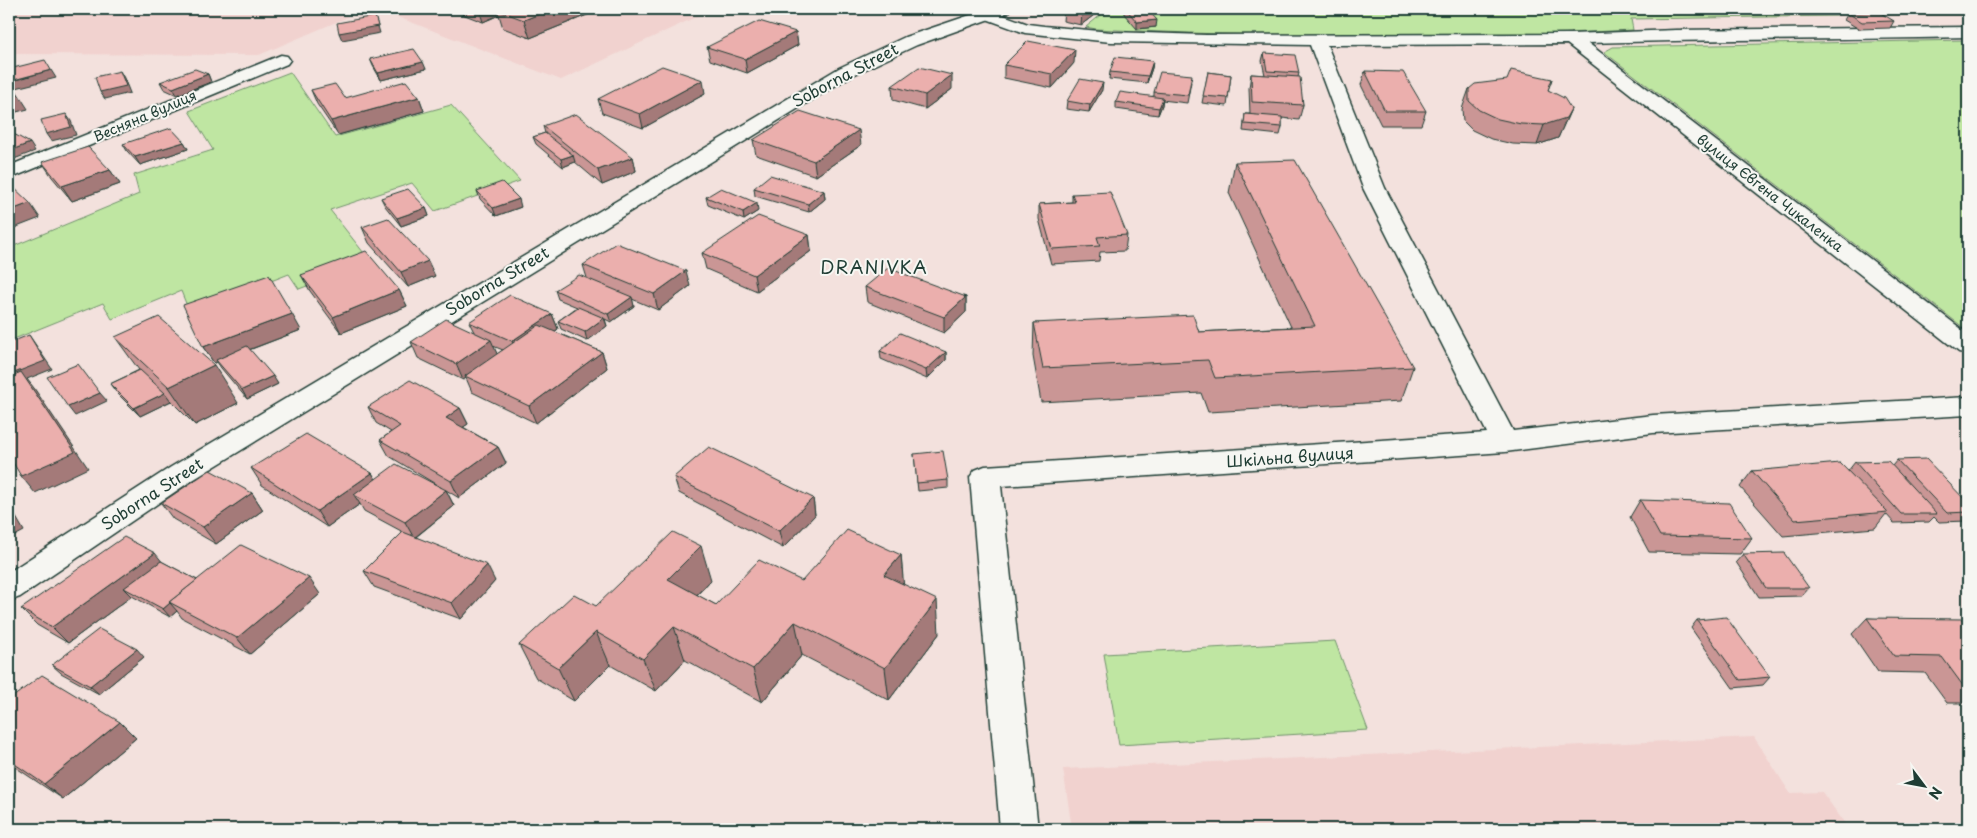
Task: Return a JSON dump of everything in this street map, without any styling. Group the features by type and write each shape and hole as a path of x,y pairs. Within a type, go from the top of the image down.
{"street":[{"path":"995,11 1025,28 1076,35 1206,40 1571,39 1676,34 1968,32"},
{"name":"Soborna Street","path":"9,588 190,469 845,72 911,41 995,11"},
{"name":"вулиця Євгена Чикаленка","path":"1571,39 1968,346"},
{"path":"1317,40 1374,188 1504,442 1653,424 1968,406"},
{"name":"Весняна вулиця","path":"9,173 281,60"},
{"name":"Шкільна вулиця","path":"1019,829 986,478 1504,442"}],"shaded area":[{"path":"9,9 341,9 348,17 259,55 9,54"},
{"path":"377,9 713,9 561,80"},
{"path":"1831,9 1968,9 1968,16 1837,16"},
{"path":"1754,737 1790,793 1822,792 1849,829 1072,829 1063,769"}],"green space":[{"path":"1108,9 1831,9 1837,16 1631,19 1633,30 1431,36 1297,36 1163,32 1086,27"},
{"path":"1968,40 1968,331 1604,52 1613,47"},
{"path":"290,72 335,137 451,105 520,181 435,211 412,183 330,210 371,262 299,289 289,274 271,281 193,321 181,291 112,319 103,303 9,341 9,248 139,194 134,175 213,150 189,111"},
{"path":"1335,641 1368,730 1119,745 1104,654"}],"building":[{"path":"552,9 524,20 497,10"},
{"path":"1066,9 1087,9 1082,12"},
{"path":"1126,9 1147,9 1157,20 1137,22"},
{"path":"1879,12 1894,21 1862,22 1848,13"},
{"path":"375,16 378,26 339,33 337,23"},
{"path":"759,21 796,32 745,59 707,47"},
{"path":"1028,41 1075,50 1052,74 1004,65"},
{"path":"414,49 423,62 378,73 370,59"},
{"path":"1264,53 1295,55 1299,73 1267,71"},
{"path":"1115,57 1153,61 1148,76 1110,72"},
{"path":"45,60 51,70 10,81 9,69"},
{"path":"662,66 703,80 640,114 598,99"},
{"path":"919,67 952,75 925,95 892,86"},
{"path":"195,69 208,74 173,88 160,82"},
{"path":"1511,70 1552,79 1548,90 1564,98 1571,109 1566,118 1544,125 1521,124 1498,119 1479,110 1469,101 1469,89 1475,84 1507,80"},
{"path":"120,71 126,86 100,92 95,77"},
{"path":"1365,71 1403,72 1426,111 1385,111"},
{"path":"1160,72 1192,75 1188,95 1154,92"},
{"path":"1208,72 1231,75 1228,98 1203,96"},
{"path":"1251,74 1300,77 1303,105 1252,102"},
{"path":"9,79 19,95 9,98"},
{"path":"1080,79 1103,83 1090,105 1067,101"},
{"path":"406,81 419,97 331,121 311,90 335,84 345,98"},
{"path":"1120,92 1163,98 1159,108 1116,102"},
{"path":"800,111 859,130 814,161 753,140"},
{"path":"66,114 71,127 46,134 41,120"},
{"path":"576,114 633,157 598,170 543,126"},
{"path":"1245,114 1282,117 1282,127 1244,124"},
{"path":"171,128 184,142 135,157 123,144"},
{"path":"12,133 30,143 9,151 9,134"},
{"path":"545,133 573,155 561,159 533,137"},
{"path":"88,147 110,170 62,186 42,162"},
{"path":"1295,160 1413,367 1215,378 1208,360 1043,368 1034,323 1193,315 1199,332 1315,326 1235,162"},
{"path":"770,175 824,191 808,204 754,188"},
{"path":"502,182 519,199 493,208 477,191"},
{"path":"9,183 30,203 9,211"},
{"path":"721,188 757,203 743,212 706,197"},
{"path":"408,189 426,208 397,218 381,198"},
{"path":"1110,192 1127,235 1097,237 1100,246 1052,249 1039,204 1075,202 1072,194"},
{"path":"758,216 809,235 754,275 702,253"},
{"path":"388,218 428,261 401,272 362,227"},
{"path":"616,243 686,271 654,294 583,265"},
{"path":"366,251 399,290 333,317 301,275"},
{"path":"888,268 966,297 944,317 865,287"},
{"path":"269,275 292,314 203,347 183,305"},
{"path":"579,275 632,297 608,314 555,290"},
{"path":"510,295 552,314 512,341 469,322"},
{"path":"578,307 604,318 585,332 558,321"},
{"path":"159,317 214,365 169,387 115,337"},
{"path":"446,319 491,340 456,364 411,342"},
{"path":"539,325 602,352 529,406 465,376"},
{"path":"900,333 946,352 926,370 880,351"},
{"path":"29,335 45,361 9,375 9,343"},
{"path":"247,346 273,376 242,390 216,360"},
{"path":"78,364 100,393 68,407 47,377"},
{"path":"140,370 165,393 134,408 110,384"},
{"path":"21,372 75,452 21,476 9,456 9,377"},
{"path":"410,380 460,408 446,418 498,447 451,481 380,440 400,426 368,407"},
{"path":"306,434 372,473 317,511 251,468"},
{"path":"709,447 813,498 779,531 674,477"},
{"path":"943,451 948,480 917,483 914,454"},
{"path":"1926,459 1968,503 1968,512 1947,513 1897,460"},
{"path":"1888,461 1937,514 1901,514 1855,462"},
{"path":"1840,463 1888,512 1795,520 1752,471"},
{"path":"396,464 446,490 405,522 354,495"},
{"path":"210,470 252,493 203,527 161,503"},
{"path":"1640,500 1729,503 1752,538 1660,536"},
{"path":"9,510 16,523 9,526"},
{"path":"847,530 901,555 884,575 937,600 885,668 795,622 753,669 674,627 643,659 596,632 558,668 519,645 574,594 596,606 673,532 701,546 668,579 716,605 759,560 802,581"},
{"path":"403,532 487,565 452,603 364,571"},
{"path":"124,537 155,553 52,627 21,609"},
{"path":"241,545 309,578 237,638 169,602"},
{"path":"1784,553 1809,588 1766,588 1743,554"},
{"path":"161,561 197,580 163,609 124,588"},
{"path":"1726,617 1770,677 1740,680 1697,620"},
{"path":"1867,618 1964,619 1968,624 1968,687 1964,687 1942,657 1894,656"},
{"path":"99,629 137,649 90,686 52,665"},
{"path":"42,675 120,722 44,784 9,760 9,700"}],"district":[{"name":"DRANIVKA","path":"874,268"}]}
